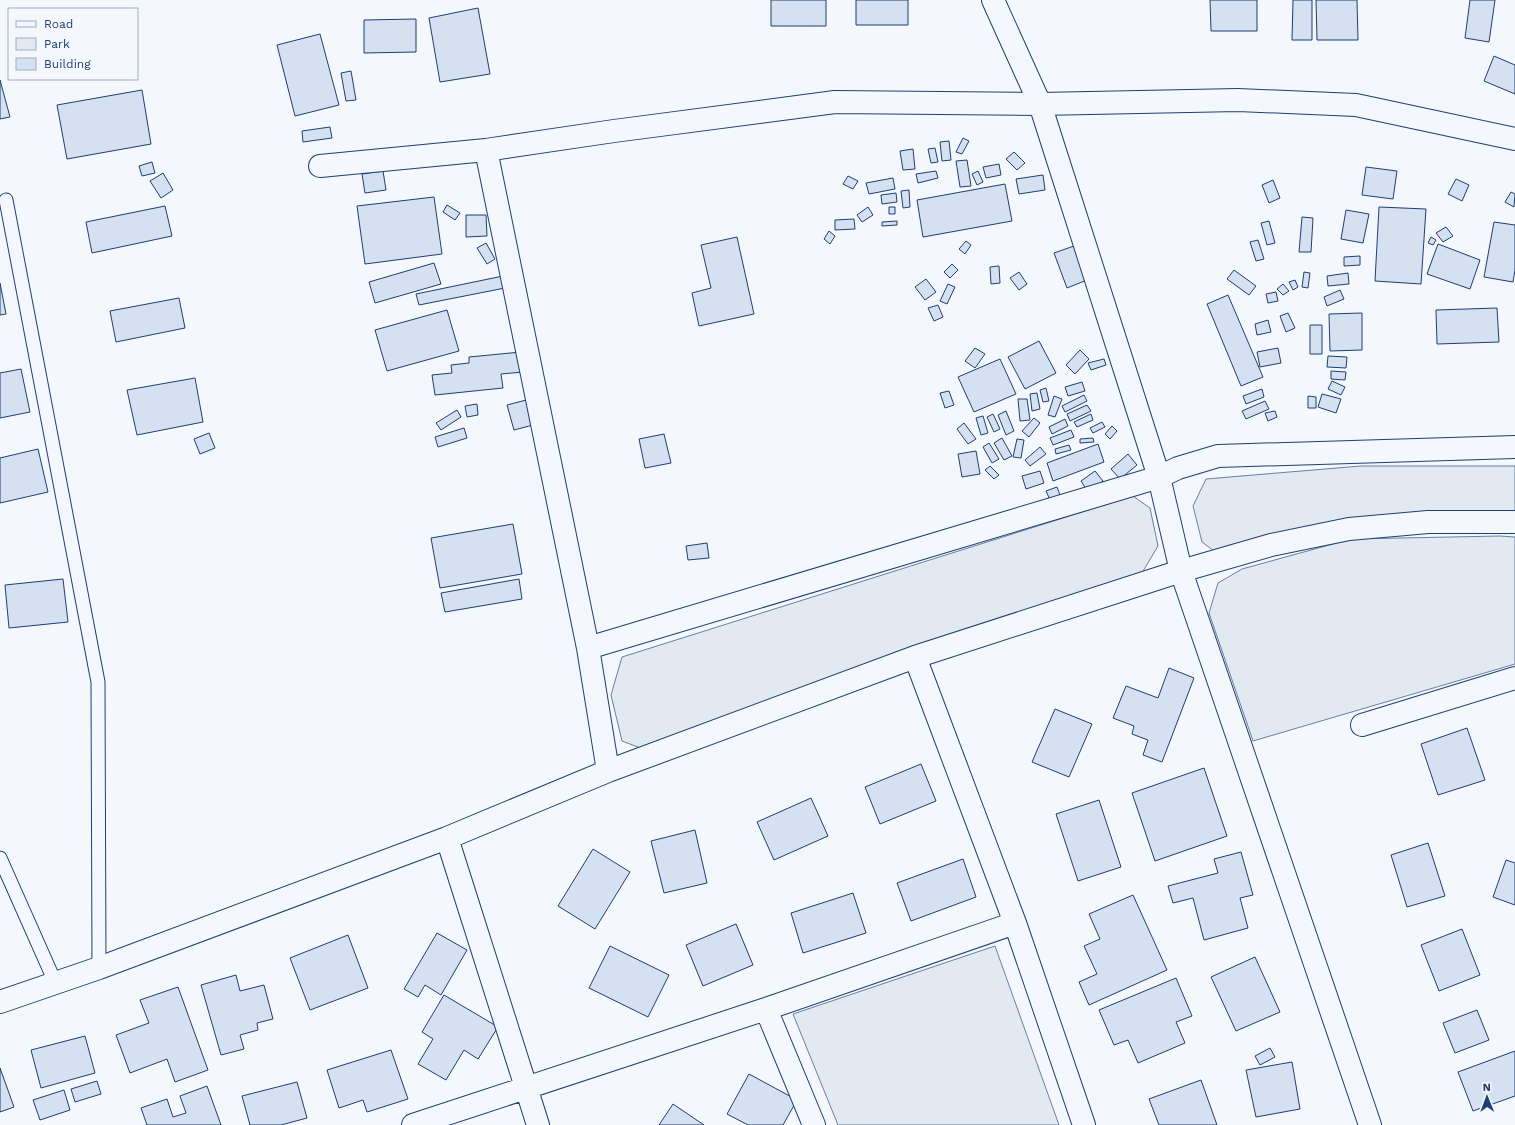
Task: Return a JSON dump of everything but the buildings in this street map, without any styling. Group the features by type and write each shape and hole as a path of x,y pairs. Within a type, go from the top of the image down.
{"street":[{"path":"993,0 1040,104 1159,476 1181,571 1370,1125"},
{"path":"320,166 486,150 622,130 835,102 1040,104 1238,100 1356,105 1515,139"},
{"path":"486,150 588,648 608,771"},
{"path":"588,648 1159,476 1178,468 1218,456 1515,447"},
{"path":"0,1002 99,968 447,838 608,771 915,656 1181,571 1271,545 1349,529 1428,522 1515,522"},
{"path":"915,656 1015,923 1084,1125"},
{"path":"1362,725 1515,678"},
{"path":"447,838 538,1125"},
{"path":"413,1125 766,1009 1015,923"},
{"path":"766,1009 814,1125"}],"lane":[{"path":"6,200 98,682 99,968"},
{"path":"0,858 55,982"}],"green space":[{"path":"1361,466 1515,466 1515,513 1214,551 1202,542 1193,506 1206,479"},
{"path":"1133,496 1150,508 1158,546 1139,578 643,749 622,741 611,695 622,657"},
{"path":"1515,537 1515,664 1253,741 1209,613 1218,583 1242,569 1351,539"},
{"path":"995,946 1059,1125 838,1125 793,1014"}]}
